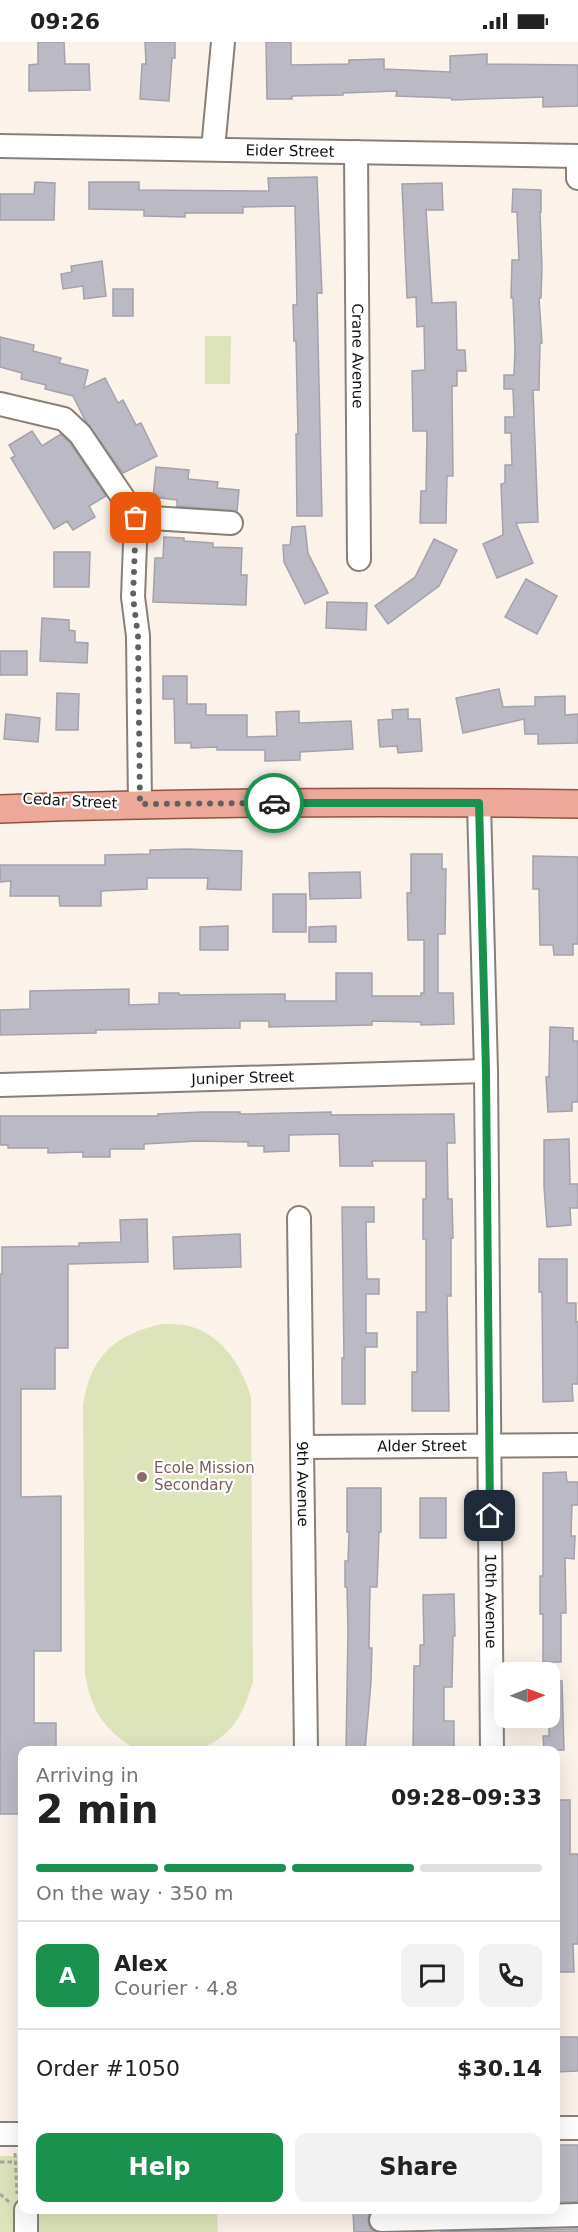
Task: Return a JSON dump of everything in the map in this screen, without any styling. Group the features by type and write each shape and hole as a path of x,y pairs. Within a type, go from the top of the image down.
{"main road":[{"name":"Cedar Street","path":"0,797 140,804"},
{"name":"Cedar Street","path":"0,809 140,804 578,804"}],"street":[{"path":"213,149 223,42"},
{"name":"Eider Street","path":"0,146 578,156"},
{"name":"Crane Avenue","path":"356,152 359,559"},
{"path":"578,156 578,178"},
{"path":"0,404 64,418 80,434 136,518 231,523"},
{"name":"Cedar Street","path":"136,518 133,597 138,636 140,804"},
{"name":"10th Avenue","path":"479,803 486,1071 492,1746"},
{"name":"Juniper Street","path":"0,1085 486,1071"},
{"name":"9th Avenue","path":"299,1218 306,1746"},
{"name":"Alder Street","path":"302,1447 578,1444"},
{"path":"560,2128 578,2128"},
{"path":"23,2214 26,2232"},
{"path":"381,2220 578,2215"}],"path":[{"path":"12,2134 18,2181"},
{"path":"0,2162 15,2162"}],"green space":[{"path":"205,336 231,336 230,384 205,384"},
{"path":"162,1324 185,1325 209,1335 228,1352 235,1362 251,1397 253,1682 237,1720 221,1737 206,1746 129,1745 107,1726 96,1711 85,1674 83,1405 86,1388 99,1361 118,1341 145,1328"},
{"path":"0,2156 18,2156 18,2214 217,2214 218,2232 0,2232"}],"building":[{"path":"38,42 64,42 65,64 89,64 90,90 29,91 29,65 38,64"},
{"path":"145,42 175,42 169,101 140,99 142,64 146,64"},
{"path":"266,42 291,42 291,65 349,64 349,60 384,59 384,69 450,72 450,56 487,54 487,64 578,65 578,106 543,107 543,97 452,100 451,98 396,96 397,91 267,99"},
{"path":"317,177 322,293 317,293 322,516 297,516 296,434 298,434 293,305 297,305 295,206 243,207 243,213 185,213 185,217 144,216 144,210 89,209 89,182 139,182 139,190 269,191 268,178"},
{"path":"35,182 55,183 54,220 0,220 0,194 34,194"},
{"path":"442,183 443,210 426,210 432,303 456,302 457,350 465,350 466,371 457,371 457,386 452,386 453,476 447,476 446,523 420,523 421,491 426,491 427,431 413,431 412,371 425,370 424,326 417,327 416,297 407,298 402,184"},
{"path":"513,189 541,190 542,267 541,298 539,298 542,343 540,343 539,390 533,390 538,522 516,523 533,563 497,578 483,544 503,535 501,484 505,483 505,465 512,465 511,433 505,433 505,417 514,417 513,389 504,389 504,375 514,375 512,260 519,260 517,212 512,212"},
{"path":"102,261 106,296 84,299 83,286 63,289 61,274 72,272 71,266"},
{"path":"113,289 133,289 133,316 113,316"},
{"path":"0,337 34,345 33,351 61,358 59,363 88,370 84,388 105,378 118,403 123,400 136,425 141,423 157,456 123,473 85,420 73,396 45,389 46,385 21,379 22,373 0,367"},
{"path":"32,431 42,446 61,434 70,443 106,496 89,506 95,517 73,530 67,521 54,529 11,458 15,456 9,445"},
{"path":"156,467 189,470 188,479 218,482 217,488 239,490 237,511 177,506 177,500 153,497"},
{"path":"305,526 308,553 328,593 305,604 284,562 283,545 290,545 292,527"},
{"path":"164,537 213,543 213,547 242,548 241,575 247,575 246,605 153,602 155,558 163,558"},
{"path":"434,539 457,550 439,586 388,624 375,606 415,577"},
{"path":"54,552 90,552 89,587 54,587"},
{"path":"526,579 557,596 537,634 505,617"},
{"path":"327,602 367,603 366,630 326,628"},
{"path":"42,618 69,620 69,630 75,631 75,642 88,643 87,663 40,661"},
{"path":"0,651 27,651 27,675 0,675"},
{"path":"163,676 187,676 187,704 206,704 206,715 247,715 247,737 277,736 276,712 299,711 299,723 351,721 353,749 300,752 300,760 265,761 265,750 191,748 191,743 175,743 174,699 163,699"},
{"path":"499,689 503,707 535,706 535,697 565,696 565,715 578,714 578,743 538,744 538,734 525,734 524,719 463,733 456,698"},
{"path":"57,693 79,694 78,730 56,730"},
{"path":"408,709 408,719 420,719 422,751 398,753 397,746 380,747 378,720 393,719 392,710"},
{"path":"6,714 40,718 38,742 4,739"},
{"path":"150,850 242,851 241,890 207,889 208,878 147,878 147,889 101,891 101,906 60,906 59,896 10,896 11,881 0,882 0,865 105,865 105,855 150,854"},
{"path":"411,854 442,854 442,869 446,869 445,934 438,934 438,993 453,993 454,1024 421,1025 421,1022 372,1021 372,1025 269,1027 269,1021 240,1021 240,1028 96,1030 96,1033 0,1035 0,1010 30,1009 30,991 129,989 129,1005 159,1004 159,993 179,993 179,995 285,994 285,1001 336,1001 336,973 372,973 372,996 421,996 421,993 424,993 424,940 408,940 407,893 411,893"},
{"path":"533,856 578,857 578,944 573,944 573,955 554,955 553,945 540,945 539,889 533,889"},
{"path":"360,872 361,898 310,899 309,873"},
{"path":"273,894 306,894 306,932 273,932"},
{"path":"228,926 228,950 200,950 200,927"},
{"path":"336,926 336,942 309,942 309,927"},
{"path":"550,1027 573,1028 573,1041 578,1041 578,1102 572,1102 572,1111 548,1112 546,1077 549,1077"},
{"path":"240,1112 240,1114 331,1112 331,1115 454,1114 455,1143 447,1143 448,1199 452,1199 453,1238 451,1238 451,1296 447,1296 449,1411 412,1411 412,1372 417,1372 417,1312 426,1312 426,1239 423,1239 423,1199 426,1199 426,1161 372,1161 373,1166 340,1166 339,1134 289,1135 289,1151 264,1152 264,1146 248,1146 248,1142 198,1141 144,1144 144,1149 110,1149 110,1157 83,1157 83,1152 48,1153 48,1148 8,1148 8,1145 0,1145 0,1116 158,1116 158,1114"},
{"path":"569,1139 570,1184 578,1184 578,1208 570,1208 571,1225 547,1227 544,1140"},
{"path":"342,1207 374,1207 374,1222 366,1222 367,1279 379,1279 379,1294 366,1294 366,1333 377,1333 377,1347 365,1347 365,1404 342,1404 342,1358 344,1358"},
{"path":"147,1219 148,1262 68,1264 68,1348 55,1348 55,1389 21,1389 21,1497 61,1496 61,1651 34,1651 34,1723 56,1723 56,1746 18,1746 18,1814 0,1814 0,1274 2,1274 2,1247 79,1246 79,1243 121,1242 120,1220"},
{"path":"240,1234 241,1267 174,1269 173,1237"},
{"path":"539,1259 567,1259 567,1303 576,1303 576,1322 578,1322 578,1384 572,1384 573,1401 543,1402 542,1292 539,1292"},
{"path":"566,1472 567,1482 578,1482 578,1505 572,1505 571,1536 575,1536 574,1559 565,1558 566,1613 561,1613 561,1662 543,1662 540,1576 543,1576 543,1473"},
{"path":"347,1488 381,1488 377,1587 370,1587 369,1648 372,1648 365,1746 346,1746 348,1631 345,1561 348,1561 349,1532 347,1532"},
{"path":"420,1498 446,1498 446,1538 420,1538"},
{"path":"454,1594 455,1636 453,1636 452,1687 444,1687 444,1721 454,1721 454,1746 413,1746 414,1666 420,1666 420,1645 424,1645 423,1595"},
{"path":"560,1681 562,1681 564,1750 560,1750 560,1746 544,1746 543,1736 549,1736 549,1728 560,1728"},
{"path":"560,1800 570,1800 570,1854 578,1854 578,1944 573,1944 574,1972 560,1972"},
{"path":"560,2037 578,2037 578,2071 560,2072"},
{"path":"560,2145 578,2145 578,2202 560,2202"},
{"path":"353,2214 369,2214 370,2228 375,2232 354,2232"},
{"path":"578,2229 578,2232 440,2232"}],"way so far":[{"path":"136,518 133,597 138,636 140,804 274,803"}],"place":[{"name":"Ecole Mission Secondary","path":"142,1477"}],"route":[{"path":"274,803 479,803 486,1071 490,1516"}]}
